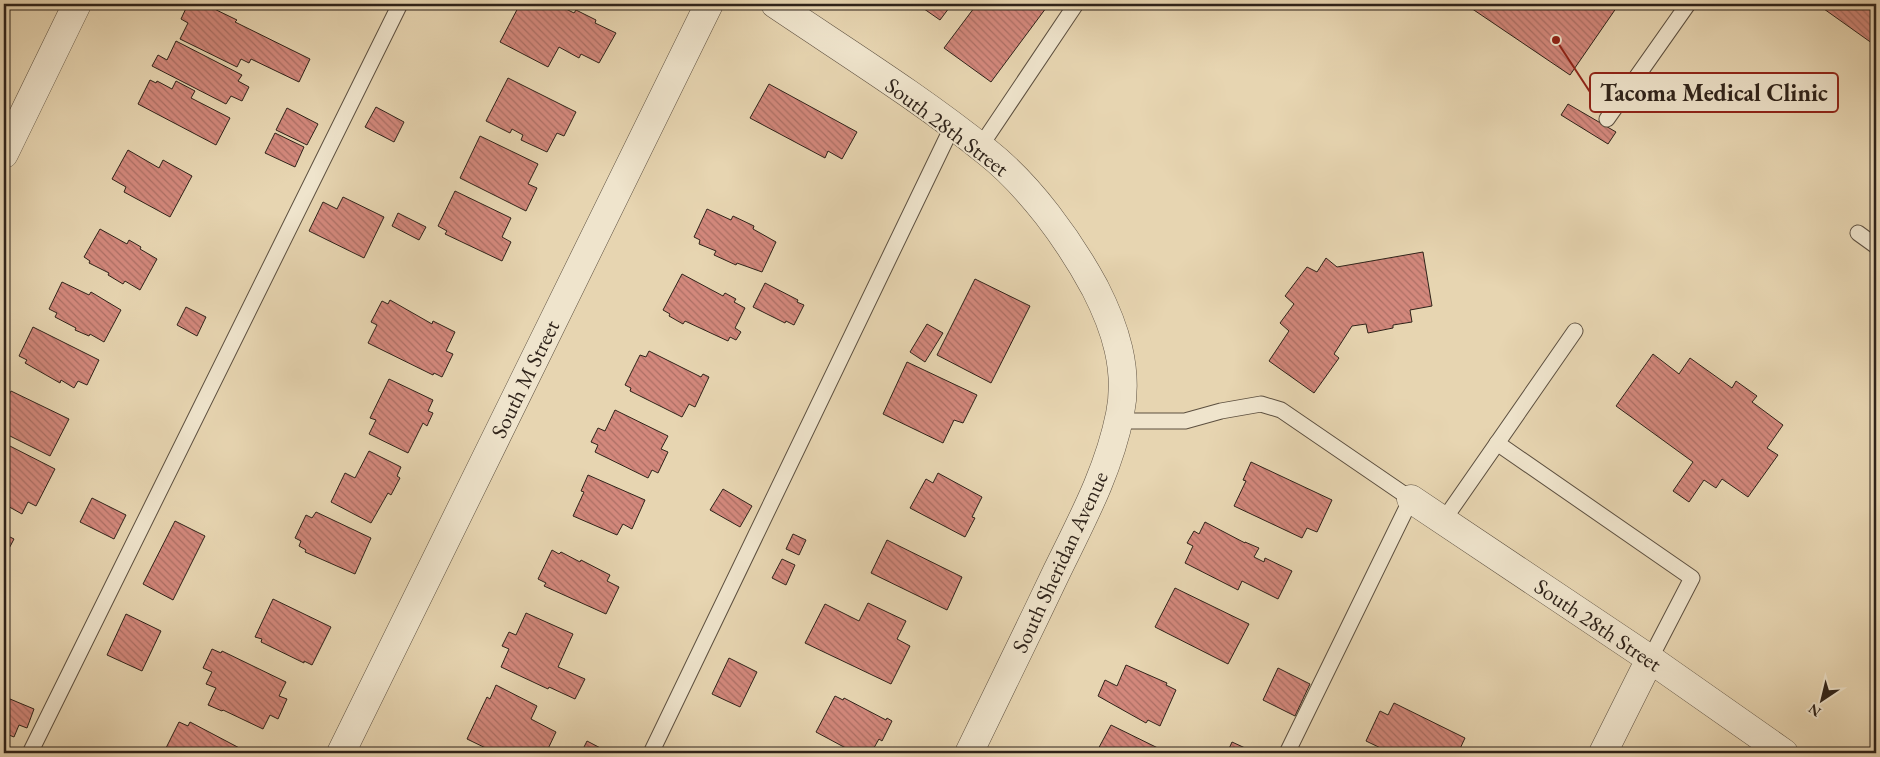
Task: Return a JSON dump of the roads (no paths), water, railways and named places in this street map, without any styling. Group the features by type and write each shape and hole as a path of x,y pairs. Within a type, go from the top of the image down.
{"street":[{"path":"4,154 77,4"},
{"name":"South M Street","path":"341,753 710,4"},
{"name":"South 28th Street","path":"775,4 953,125 988,153 1023,187 1052,221 1080,261 1108,312 1117,338 1122,363"},
{"name":"South Sheridan Avenue","path":"968,753 1086,513 1108,463 1119,421 1123,388 1122,363"},
{"name":"South 28th Street","path":"1411,499 1650,659 1784,753"},
{"path":"1603,753 1650,659"}],"lane":[{"path":"30,753 400,4"},
{"path":"980,147 1076,4"},
{"path":"1607,119 1688,4"},
{"path":"651,753 953,125"},
{"path":"1858,233 1876,246"},
{"path":"1443,520 1575,331"},
{"path":"1119,421 1185,421 1221,410 1261,404 1281,410 1411,499 1287,753"},
{"path":"1497,443 1692,578 1650,659"}],"place":[{"name":"Tacoma Medical Clinic","path":"1556,40"}]}
